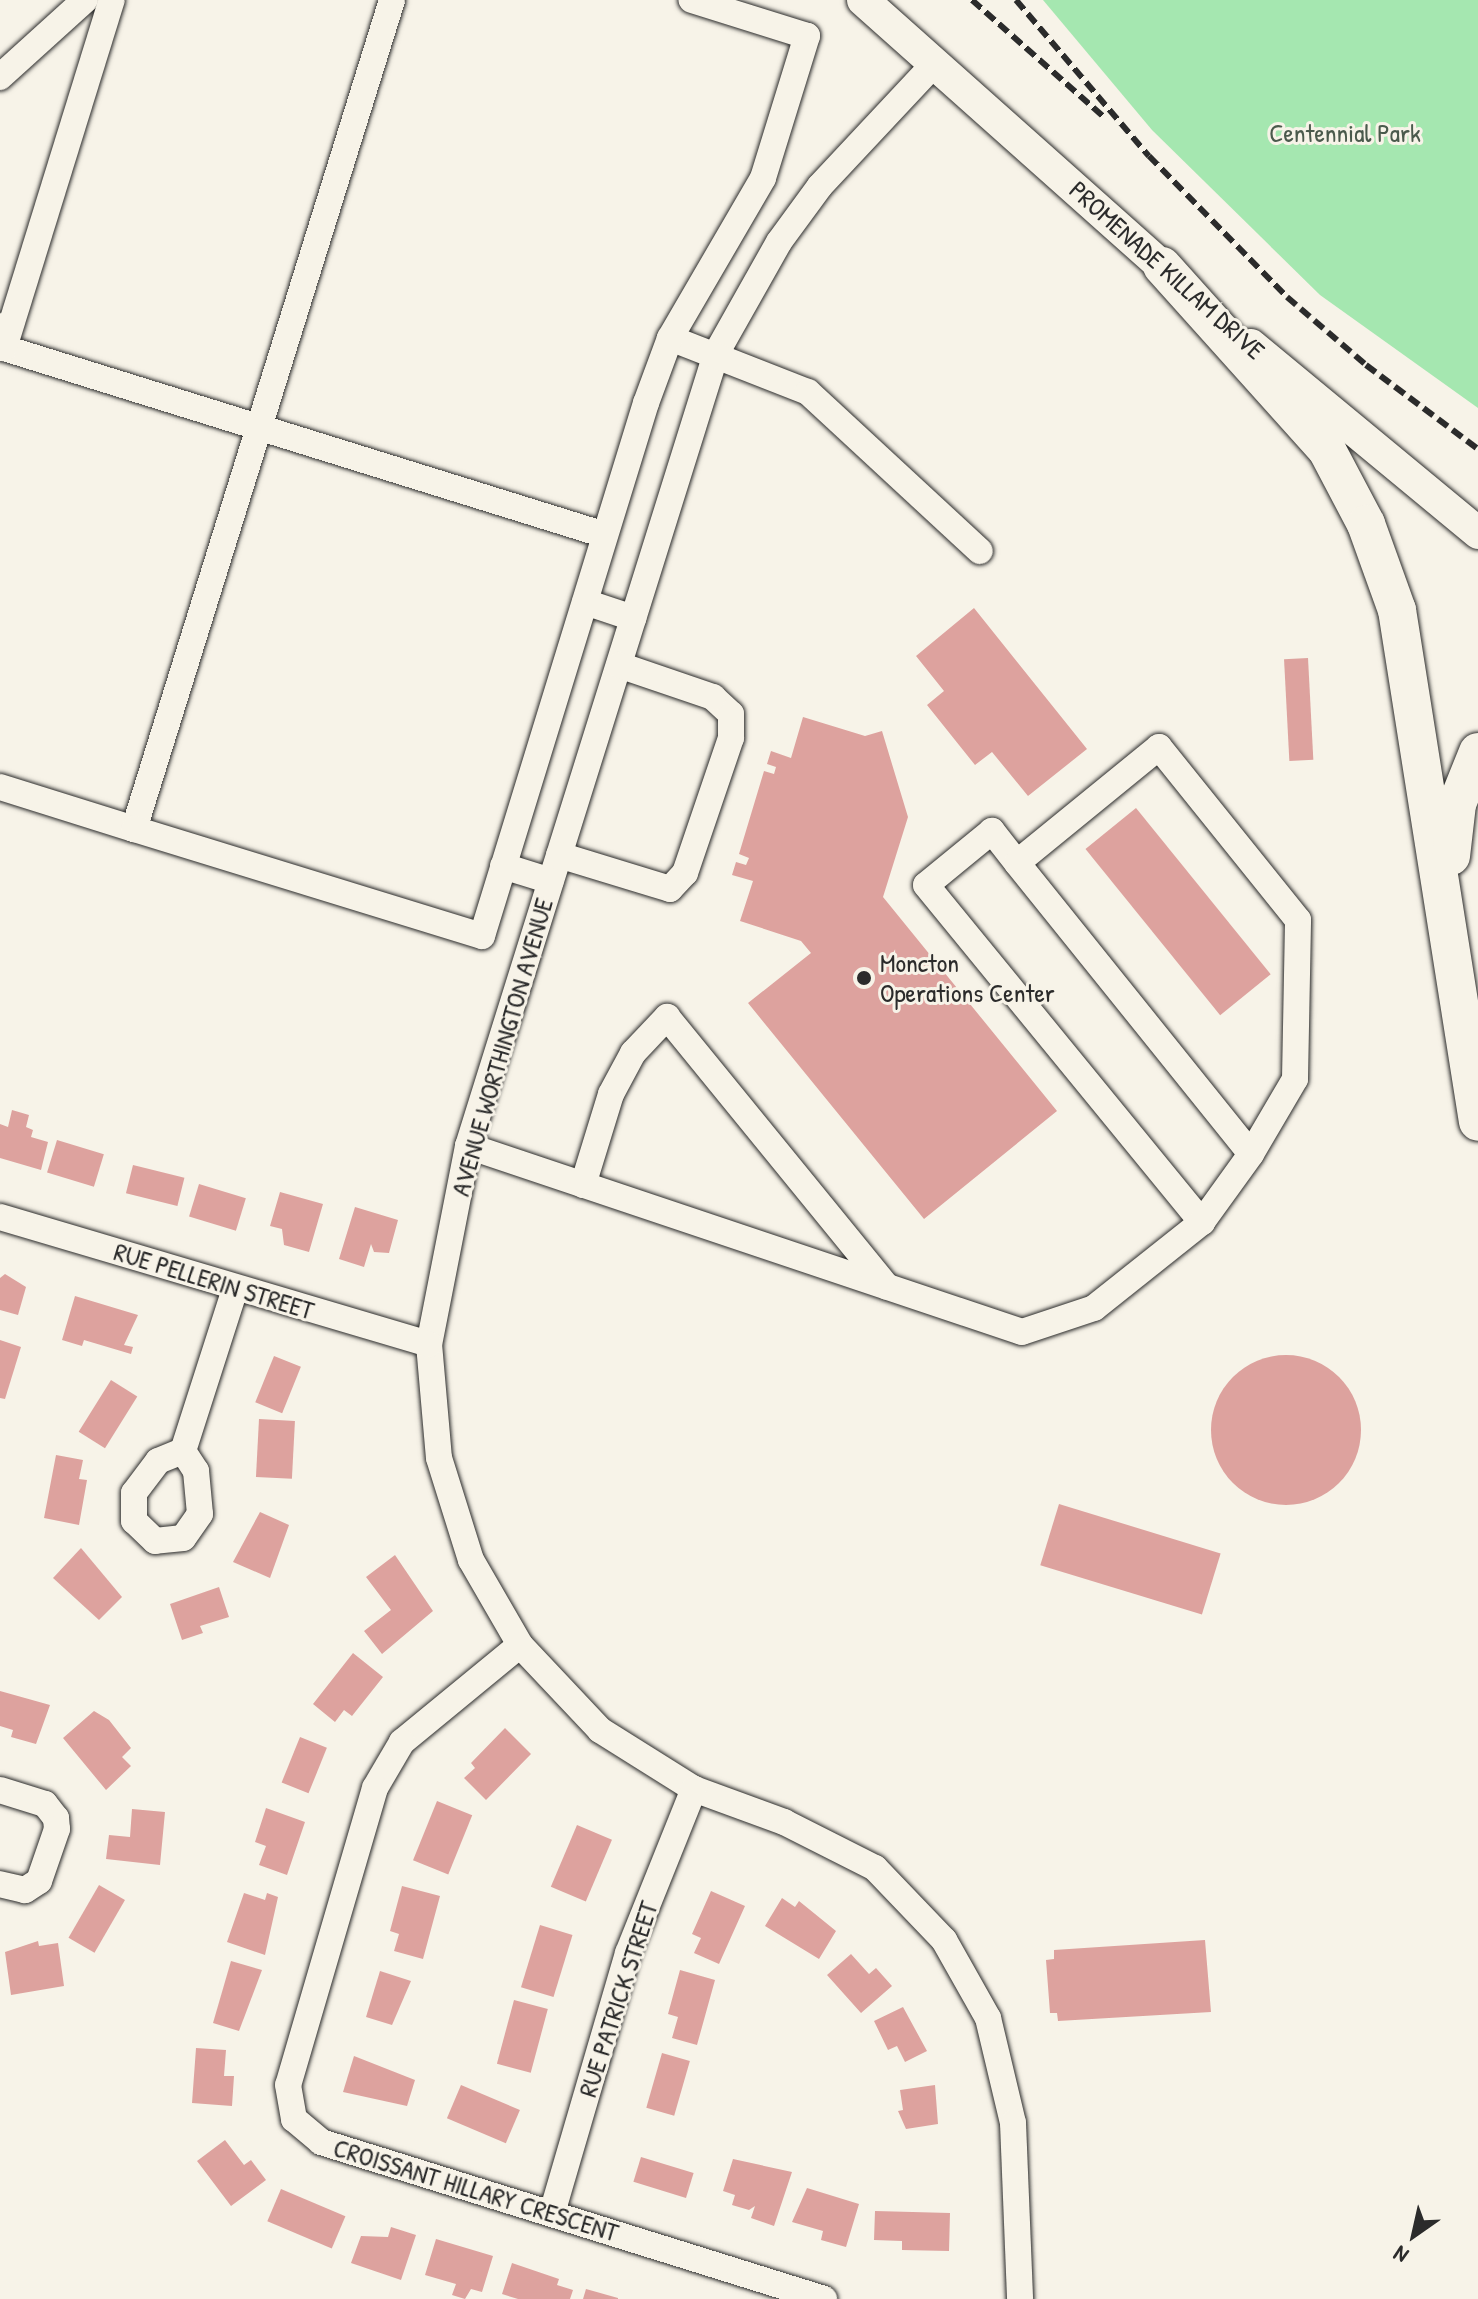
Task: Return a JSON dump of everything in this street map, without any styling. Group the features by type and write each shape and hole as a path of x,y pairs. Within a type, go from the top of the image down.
{"highway":[{"path":"1162,266 1327,450 1366,524 1397,610 1446,904 1478,1122"},
{"path":"1446,904 1457,804 1478,752"}],"main road":[{"name":"PROMENADE KILLAM DRIVE","path":"863,0 1359,439 1478,533"}],"street":[{"path":"0,77 85,0"},
{"path":"112,0 1,345 605,535"},
{"path":"134,829 392,0"},
{"path":"0,787 482,936 605,535 670,338 763,178 807,36 692,0"},
{"name":"AVENUE WORTHINGTON AVENUE","path":"936,62 820,186 779,242 716,354 468,1146 429,1344 439,1458 471,1560 520,1645 600,1730 694,1789 784,1822 875,1868 944,1940 988,2018 1013,2123 1020,2299"},
{"path":"670,338 808,392 980,551"},
{"path":"585,602 633,618"},
{"path":"559,855 670,889 685,873 731,738 731,714 713,697 619,665"},
{"path":"468,1146 1022,1332 1094,1308 1202,1222 1251,1154 1295,1079 1298,920 1159,747 1017,863"},
{"path":"1202,1222 926,885 992,831 1251,1154"},
{"path":"503,866 551,881"},
{"path":"583,1185 611,1094 633,1053 667,1017 888,1288"},
{"name":"RUE PELLERIN STREET","path":"0,1217 429,1344"},
{"path":"183,1451 235,1289"},
{"name":"CROISSANT HILLARY CRESCENT","path":"520,1645 402,1742 375,1788 288,2085 294,2119 321,2142 824,2299"},
{"name":"RUE PATRICK STREET","path":"552,2213 628,1953 694,1789"},
{"path":"0,1790 45,1804 56,1818 57,1829 39,1881 25,1890 0,1884"}],"green space":[{"name":"Centennial Park","path":"1043,0 1478,0 1478,408 1320,295 1152,130"}],"building":[{"path":"974,608 1087,749 1028,796 992,752 975,765 927,705 944,691 916,656"},
{"path":"1308,658 1313,760 1289,761 1284,659"},
{"name":"Moncton Operations Center","path":"803,717 865,736 882,731 908,817 883,897 1057,1111 924,1219 748,1003 811,953 801,941 740,921 753,881 732,875 736,862 746,865 749,858 739,854 764,771 774,774 776,767 767,764 771,751 791,758"},
{"path":"1136,808 1271,974 1220,1015 1085,849"},
{"path":"12,1110 29,1115 26,1127 33,1130 31,1137 48,1142 41,1170 0,1158 0,1124 8,1127"},
{"path":"57,1140 104,1154 94,1187 47,1173"},
{"path":"133,1165 184,1178 177,1206 126,1193"},
{"path":"199,1184 246,1198 236,1231 189,1217"},
{"path":"280,1192 323,1204 309,1252 284,1245 282,1229 270,1226"},
{"path":"355,1207 398,1220 389,1253 374,1252 371,1244 364,1267 339,1259"},
{"path":"5,1274 26,1287 18,1315 0,1310 0,1278"},
{"path":"75,1296 138,1315 124,1345 133,1347 131,1354 84,1340 82,1346 62,1340"},
{"path":"0,1340 21,1347 5,1399 0,1398"},
{"path":"1286,1355 1315,1361 1339,1377 1355,1401 1361,1430 1355,1459 1339,1483 1315,1499 1286,1505 1257,1499 1233,1483 1217,1459 1211,1430 1217,1401 1233,1377 1257,1361"},
{"path":"274,1356 301,1367 282,1413 255,1402"},
{"path":"111,1380 137,1396 105,1448 79,1432"},
{"path":"259,1419 295,1421 292,1479 256,1477"},
{"path":"56,1455 83,1460 79,1479 87,1480 79,1525 44,1518"},
{"path":"1059,1504 1221,1553 1202,1615 1040,1565"},
{"path":"260,1512 289,1525 270,1578 233,1562"},
{"path":"81,1548 122,1597 99,1620 53,1578"},
{"path":"395,1555 433,1611 382,1654 364,1631 391,1610 366,1577"},
{"path":"219,1587 229,1617 200,1626 203,1633 182,1640 170,1604"},
{"path":"353,1653 383,1677 352,1716 344,1710 335,1722 313,1704"},
{"path":"0,1691 50,1705 36,1744 11,1737 13,1730 0,1726"},
{"path":"94,1711 109,1720 131,1748 122,1757 131,1766 106,1790 63,1738"},
{"path":"505,1728 531,1754 486,1800 464,1778 475,1768 471,1763"},
{"path":"300,1737 327,1748 309,1793 282,1782"},
{"path":"437,1801 472,1815 448,1875 413,1860"},
{"path":"266,1808 305,1822 287,1875 259,1865 266,1846 255,1842"},
{"path":"132,1809 165,1812 160,1865 106,1859 109,1835 130,1837"},
{"path":"577,1825 612,1840 586,1902 551,1887"},
{"path":"99,1885 125,1900 94,1953 68,1938"},
{"path":"402,1886 440,1896 423,1959 394,1951 399,1934 390,1931"},
{"path":"711,1891 745,1906 719,1964 694,1953 701,1938 692,1934"},
{"path":"244,1893 265,1900 267,1893 278,1897 265,1955 227,1942"},
{"path":"782,1898 795,1907 799,1901 836,1931 819,1959 765,1926"},
{"path":"540,1925 573,1935 554,1997 521,1987"},
{"path":"1205,1940 1211,2012 1058,2021 1057,2013 1050,2013 1046,1960 1054,1959 1054,1950"},
{"path":"38,1941 39,1946 58,1943 64,1986 11,1995 5,1952"},
{"path":"851,1954 869,1974 876,1968 892,1986 861,2013 827,1975"},
{"path":"231,1961 262,1970 239,2031 213,2023"},
{"path":"680,1970 715,1980 697,2045 672,2038 678,2017 668,2014"},
{"path":"380,1971 411,1981 392,2025 366,2017"},
{"path":"514,2000 548,2009 531,2073 497,2064"},
{"path":"903,2007 927,2051 905,2062 897,2046 888,2050 874,2021"},
{"path":"196,2048 226,2050 224,2076 234,2076 232,2106 192,2103"},
{"path":"662,2053 690,2061 674,2116 646,2108"},
{"path":"354,2056 415,2080 407,2106 343,2092"},
{"path":"461,2085 520,2110 506,2143 447,2118"},
{"path":"935,2085 938,2124 906,2129 898,2111 903,2110 900,2090"},
{"path":"225,2140 244,2165 251,2160 266,2180 231,2206 197,2161"},
{"path":"641,2157 694,2173 686,2198 633,2182"},
{"path":"733,2159 792,2172 774,2226 751,2218 755,2206 749,2210 732,2205 735,2195 723,2191"},
{"path":"807,2188 859,2204 846,2247 821,2240 823,2231 792,2222"},
{"path":"281,2189 345,2216 332,2249 267,2221"},
{"path":"875,2211 950,2213 949,2251 902,2250 902,2241 874,2240"},
{"path":"391,2227 416,2235 401,2280 351,2263 361,2236 388,2237"},
{"path":"436,2239 493,2256 482,2292 471,2289 465,2299 452,2295 456,2284 425,2275"},
{"path":"512,2263 559,2279 557,2285 573,2290 570,2299 518,2299 502,2294"},
{"path":"586,2289 618,2298 618,2299 583,2299"}],"railway":[{"path":"972,0 1104,117"},
{"path":"1016,0 1149,156 1287,297 1366,365 1478,449"}],"place":[{"name":"Moncton Operations Center","path":"864,978"}]}
